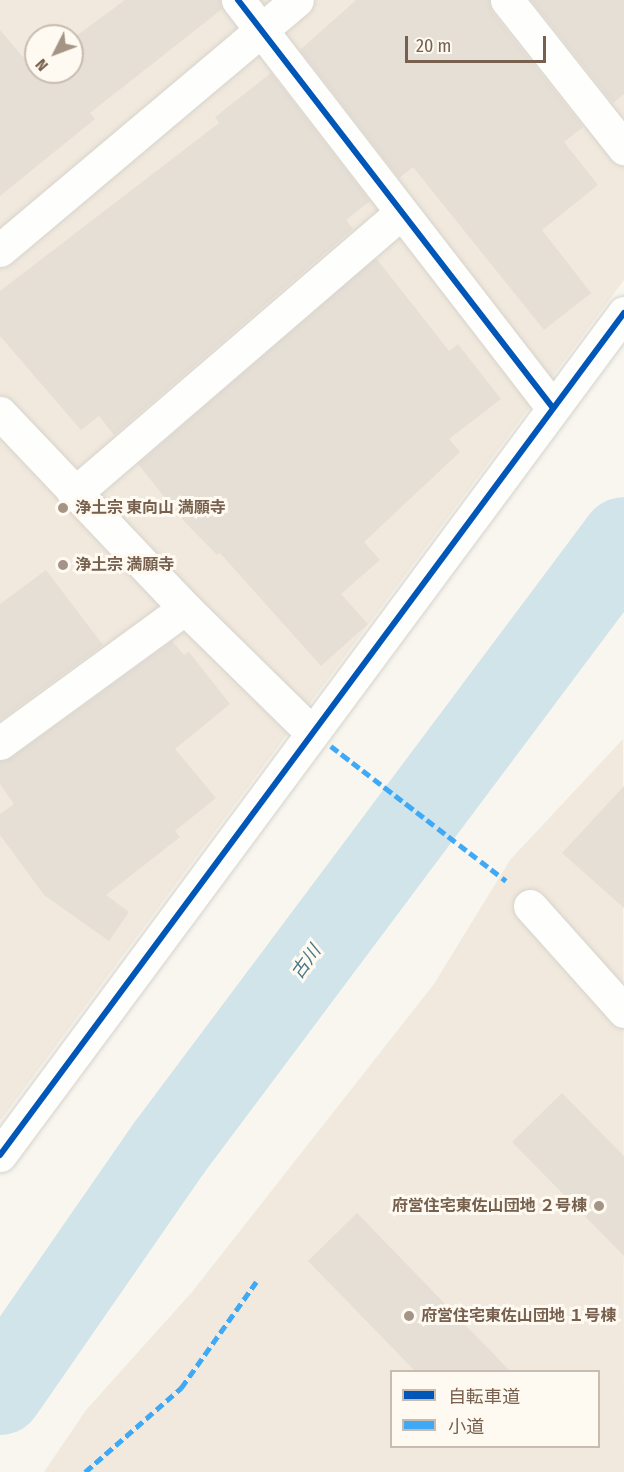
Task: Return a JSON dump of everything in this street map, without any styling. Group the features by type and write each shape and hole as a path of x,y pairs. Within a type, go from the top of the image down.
{"street":[{"path":"238,0 263,29 399,214 553,408"},
{"path":"0,250 297,0"},
{"path":"507,0 624,148"},
{"path":"74,494 399,214"},
{"path":"0,1155 624,313"},
{"path":"0,413 74,494 185,608 312,733"},
{"path":"0,743 185,608"},
{"path":"530,906 624,1011"}],"shaded area":[{"path":"0,0 624,0 624,280 0,1121"},
{"path":"623,739 624,1472 44,1472 86,1410 192,1292 434,984 510,860"}],"building":[{"path":"125,0 220,0 222,9 90,113 95,119 0,196 0,30 24,58 24,84 84,84 84,30"},
{"path":"356,0 489,0 492,12 583,127 564,142 598,185 542,230 591,293 544,330 413,167 399,178 300,50"},
{"path":"531,0 624,0 624,94 613,103"},
{"path":"271,73 370,201 346,220 353,229 114,435 99,416 81,430 0,336 0,291 219,123 215,117"},
{"path":"376,258 449,351 458,344 501,399 449,439 460,452 364,542 380,560 341,594 368,624 321,666 220,553 217,555 181,518 138,464"},
{"path":"46,570 103,645 0,720 0,604"},
{"path":"172,641 184,655 189,652 230,704 175,749 216,798 175,831 180,837 106,895 129,912 109,941 44,895 0,835 0,814 14,804 0,784 0,761 11,758"},
{"path":"624,786 624,908 562,853"},
{"name":"府営住宅東佐山団地 ２号棟","path":"562,1093 624,1156 624,1256 512,1142"},
{"name":"府営住宅東佐山団地 １号棟","path":"357,1213 509,1370 414,1370 308,1261"}],"waterway":[{"name":"古川","path":"0,1392 169,1148 624,540"}],"marked path":[{"path":"331,746 506,881"},
{"path":"85,1472 181,1388 256,1282"}],"cycle path":[{"path":"238,0 553,408"},
{"path":"0,1155 624,313"}],"place":[{"name":"浄土宗 東向山 満願寺","path":"63,508"},
{"name":"浄土宗 満願寺","path":"63,565"},
{"name":"府営住宅東佐山団地 ２号棟","path":"599,1206"},
{"name":"府営住宅東佐山団地 １号棟","path":"409,1316"}]}
